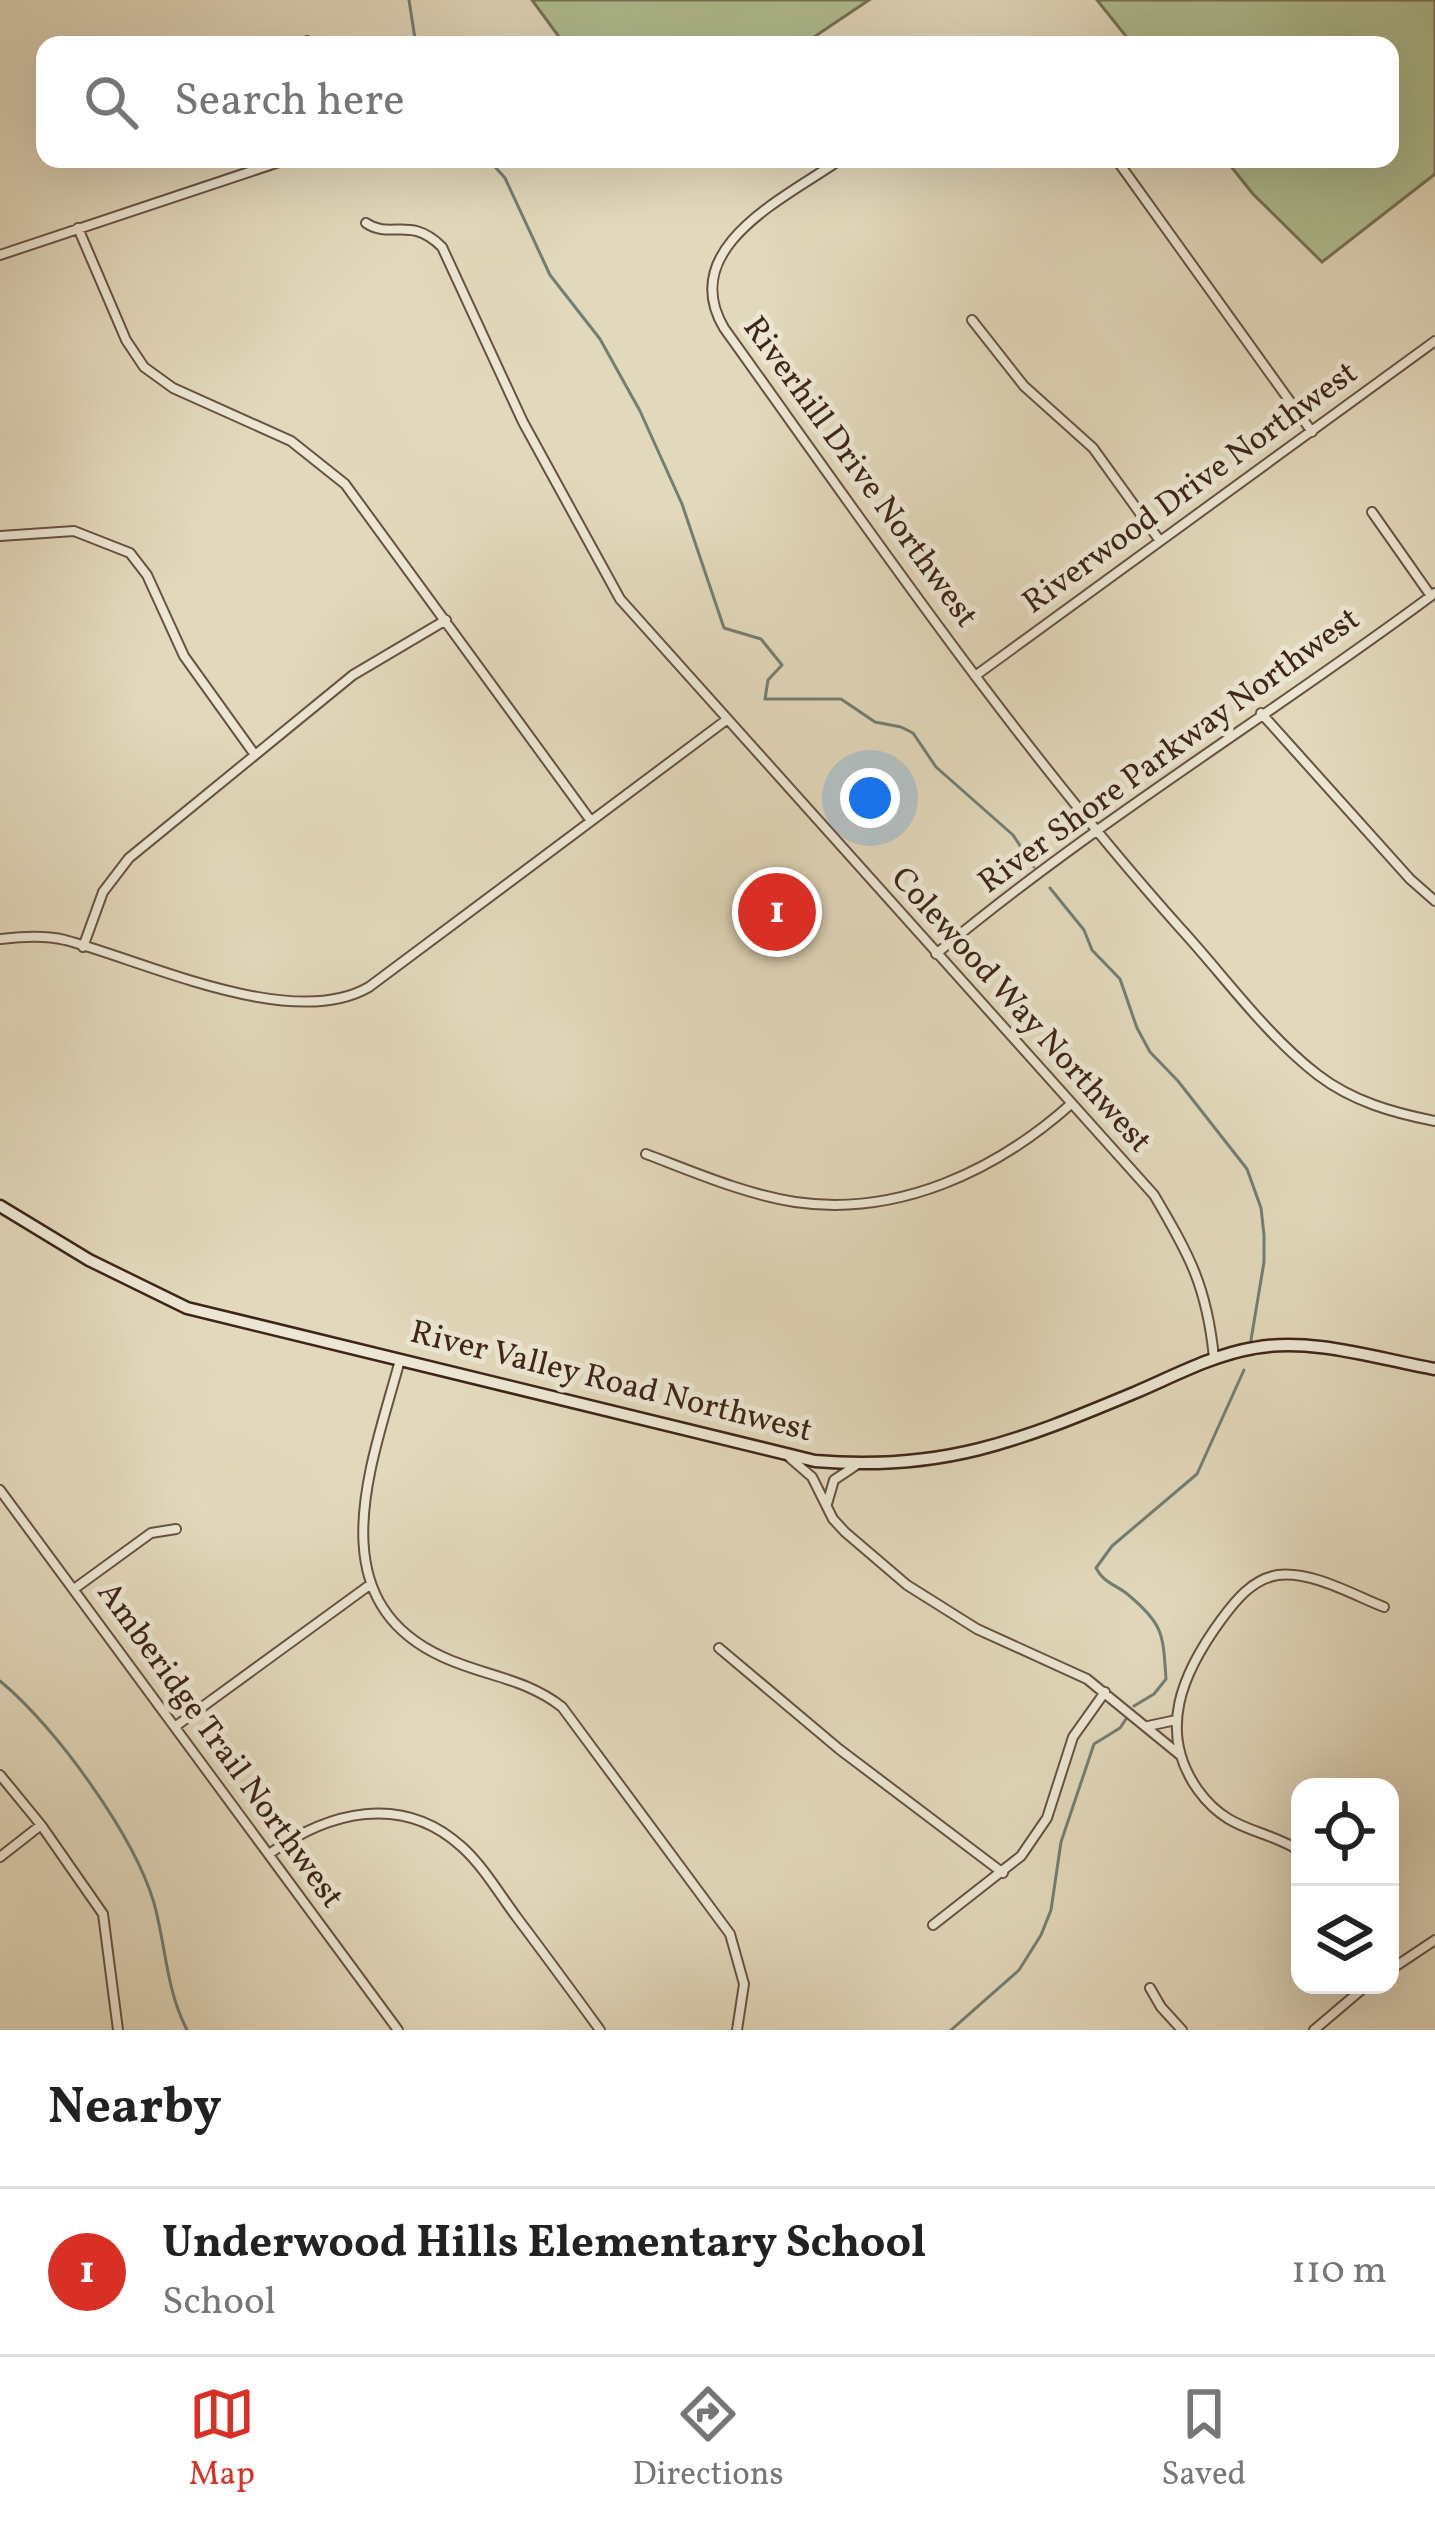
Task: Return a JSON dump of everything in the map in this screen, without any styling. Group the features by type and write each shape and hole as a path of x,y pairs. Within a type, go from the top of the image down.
{"street":[{"path":"0,255 261,168"},
{"name":"Riverhill Drive Northwest","path":"828,168 731,238 713,270 714,306 724,328 975,676 1095,832"},
{"path":"1122,168 1312,432"},
{"name":"Colewood Way Northwest","path":"366,223 377,230 417,229 442,248 523,422 600,568 643,629 1154,1196 1192,1258 1207,1310 1214,1360"},
{"path":"78,229 126,340 144,367 173,388 291,441 334,473 356,496 591,821"},
{"path":"972,320 1024,386 1093,448 1160,541"},
{"name":"Riverwood Drive Northwest","path":"975,676 1435,341"},
{"path":"1372,512 1433,594"},
{"path":"0,536 74,531 130,554 147,575 184,656 255,755"},
{"name":"River Shore Parkway Northwest","path":"936,954 1095,832 1433,594"},
{"path":"83,947 103,892 118,868 353,675 446,620"},
{"path":"1261,713 1435,901"},
{"path":"0,939 42,937 217,989 314,1003 340,1000 369,987 725,721"},
{"path":"1095,832 1290,1051 1318,1075 1379,1108 1435,1121"},
{"path":"646,1154 772,1197 862,1204 951,1182 979,1170 1028,1141 1071,1104"},
{"name":"River Valley Road Northwest","path":"0,1206 89,1261 187,1308 789,1457 856,1466 995,1448 1256,1347 1300,1346 1435,1369"},
{"path":"400,1360 361,1515 362,1551 371,1584 394,1621 424,1647 454,1662 528,1684 562,1706 730,1934 744,1984 737,2030"},
{"path":"789,1457 812,1477 845,1532 932,1604 976,1629 1067,1667 1105,1692 1180,1755"},
{"path":"827,1506 834,1480 856,1466"},
{"name":"Amberidge Trail Northwest","path":"0,1490 398,2030"},
{"path":"74,1589 152,1533 176,1529"},
{"path":"1291,1845 1247,1831 1221,1815 1197,1788 1180,1755 1176,1720 1184,1679 1200,1648 1241,1594 1278,1575 1295,1576 1384,1607"},
{"path":"176,1726 371,1584"},
{"path":"719,1648 839,1749 1004,1873"},
{"path":"933,1925 1021,1856 1047,1818 1073,1737 1105,1692"},
{"path":"1146,1726 1176,1720"},
{"path":"0,1775 103,1913 118,2030"},
{"path":"269,1854 313,1826 356,1814 405,1816 444,1833 478,1864 600,2030"},
{"path":"0,1857 41,1825"},
{"path":"1399,1964 1435,1940"},
{"path":"1150,1988 1182,2030"},
{"path":"1314,2030 1356,1994"}],"green space":[{"path":"532,0 869,0 815,36 558,36"},
{"path":"1097,0 1435,0 1435,174 1322,262 1232,168 1399,168 1399,36 1126,36"}],"waterway":[{"path":"409,0 415,36"},
{"path":"496,168 550,275 600,339 640,411 682,504 724,628 761,639 782,665 768,680 765,699 841,699 875,722 913,733 936,767 1013,835 1034,867"},
{"path":"1050,888 1084,930 1092,950 1120,979 1150,1052 1247,1169 1261,1208 1264,1235 1251,1340"},
{"path":"1134,1706 1154,1694 1166,1679 1162,1640 1148,1613 1096,1568 1112,1546 1197,1474 1244,1370"},
{"path":"0,1681 68,1753 129,1846 154,1903 170,1984 187,2030"},
{"path":"951,2030 1019,1970 1041,1935 1051,1910 1061,1842 1094,1744 1126,1719"}],"place":[{"name":"Underwood Hills Elementary School","path":"777,912"}]}
